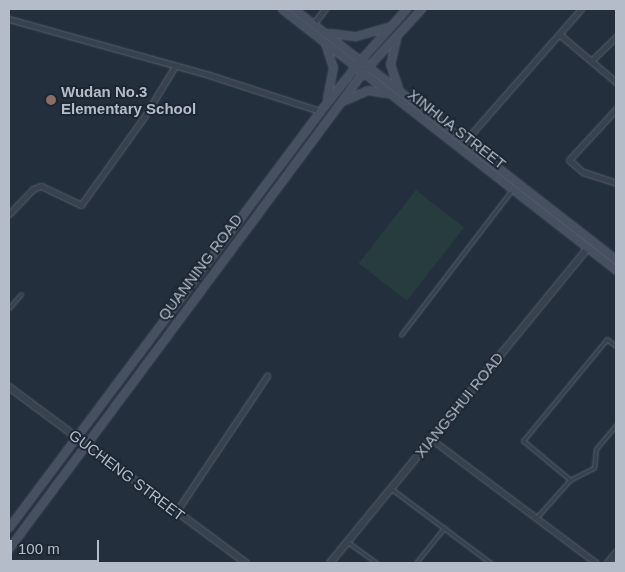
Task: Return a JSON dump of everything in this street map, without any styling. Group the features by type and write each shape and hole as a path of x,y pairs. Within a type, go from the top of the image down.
{"main road":[{"name":"XINHUA STREET","path":"282,9 368,65 616,260"},
{"name":"XINHUA STREET","path":"294,9 314,23 355,66 616,270"},
{"name":"QUANNING ROAD","path":"9,527 360,59 406,9"},
{"name":"QUANNING ROAD","path":"9,548 368,65 421,9"},
{"path":"322,109 334,67 323,34 344,36 368,34 386,28 397,18"},
{"path":"404,28 394,42 391,73 397,86 413,101"},
{"path":"332,113 347,98 367,90 380,91 404,105"}],"street":[{"path":"314,23 325,9"},
{"path":"465,142 581,9"},
{"path":"9,19 322,109"},
{"path":"559,34 616,82"},
{"path":"591,61 616,37"},
{"path":"9,214 33,189 41,186 81,205 144,117 175,66"},
{"path":"616,108 569,160 583,172 616,183"},
{"name":"XIANGSHUI ROAD","path":"330,563 588,248"},
{"path":"176,512 266,376"},
{"name":"GUCHENG STREET","path":"9,387 77,436 244,563"},
{"path":"431,439 596,563"},
{"path":"608,563 616,553"}],"lane":[{"path":"401,335 513,190"},
{"path":"9,308 21,294"},
{"path":"570,480 523,441 607,339 616,346"},
{"path":"536,518 570,480 594,468 596,449 616,425"},
{"path":"391,488 491,563"},
{"path":"416,563 444,528"},
{"path":"347,542 377,563"}],"green space":[{"path":"416,190 464,228 407,301 359,263"}],"place":[{"name":"Wudan No.3 Elementary School","path":"51,100"}]}
